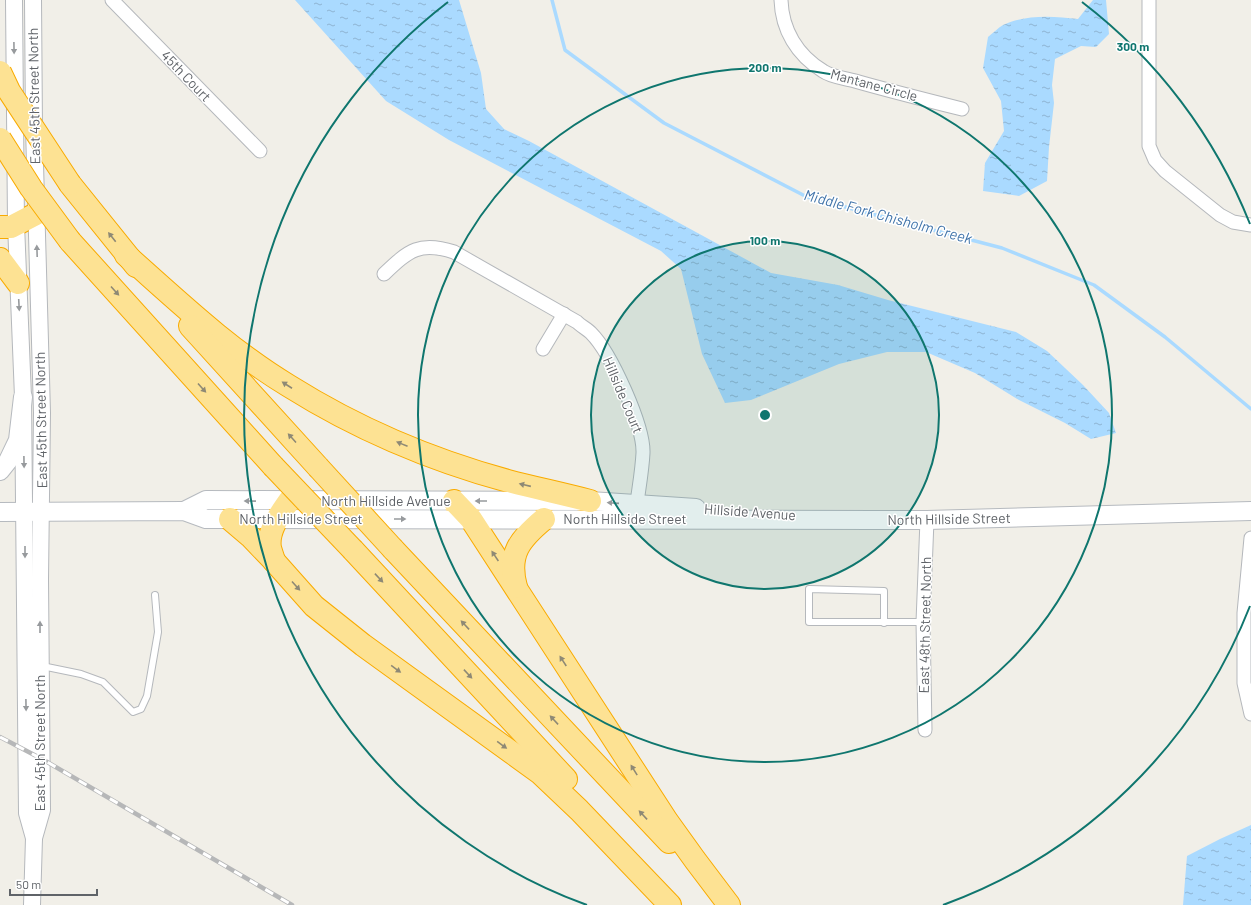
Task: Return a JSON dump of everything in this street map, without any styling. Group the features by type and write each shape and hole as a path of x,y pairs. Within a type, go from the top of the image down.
{"highway":[{"path":"0,72 13,97 70,184 126,256 393,549 728,905"},
{"path":"0,139 31,188 70,241 273,466 353,550 681,905"},
{"path":"8,225 36,214"},
{"path":"126,256 235,349 288,386 336,414 382,436 456,465 508,481 590,501"},
{"path":"0,259 18,283"},
{"path":"454,501 471,519 667,821 728,905"},
{"path":"274,560 270,547 272,530 283,510"},
{"path":"230,519 274,560 314,606 363,645 540,773 579,810 670,905"},
{"path":"516,588 513,567 515,554 520,542 528,532 544,519"}],"main road":[{"path":"0,471 8,461 18,440 23,397"},
{"name":"North Hillside Avenue","path":"184,511 206,500 283,510 454,501 590,501"},
{"name":"Hillside Avenue","path":"590,501 636,512 862,519"},
{"name":"North Hillside Street","path":"0,512 184,511 206,519 230,519 283,510 471,519 544,519 636,512"},
{"name":"North Hillside Street","path":"862,519 927,520 1251,511"}],"street":[{"name":"East 45th Street North","path":"14,0 8,225 18,283 23,397 33,513 40,666 42,810 34,838 32,905"},
{"name":"East 45th Street North","path":"33,0 34,128 42,413 33,513 27,813 34,838"},
{"name":"45th Court","path":"112,0 260,151"},
{"name":"Mantane Circle","path":"782,0 785,26 794,44 807,59 824,72 962,109"},
{"path":"1149,0 1149,146 1155,160 1165,171 1220,215 1233,222 1251,225"},
{"name":"Hillside Court","path":"384,274 409,252 429,247 442,248 454,252 564,314 591,333 604,349 614,367 642,438 643,453 636,512"},
{"path":"543,349 564,314"},
{"name":"East 48th Street North","path":"925,730 923,622 927,520"},
{"path":"1251,538 1244,613 1244,683 1251,714"}],"lane":[{"path":"884,623 884,591 809,589 809,622 884,623 923,622"},
{"path":"40,666 81,674 103,682 133,712 141,709 147,696 158,632 155,595"}],"water":[{"path":"295,0 459,0 481,73 486,109 504,129 529,141 771,273 838,285 888,300 1016,332 1047,351 1083,385 1109,413 1116,433 1091,439 1065,423 1019,400 975,373 926,352 887,352 839,364 751,400 725,403 702,354 681,269 661,251 449,140 386,101"},
{"path":"1093,0 1106,0 1109,34 1096,47 1081,46 1055,59 1052,85 1054,103 1047,181 1019,196 983,191 985,163 1004,131 1001,101 983,68 988,37 1003,25 1012,21 1031,17 1078,19"},
{"path":"1251,825 1251,905 1183,905 1187,856"}],"waterway":[{"name":"Middle Fork Chisholm Creek","path":"552,0 565,50 664,123 807,197 1002,248 1094,285 1165,337 1251,409"}],"railway":[{"path":"0,737 42,759 292,905"}]}
